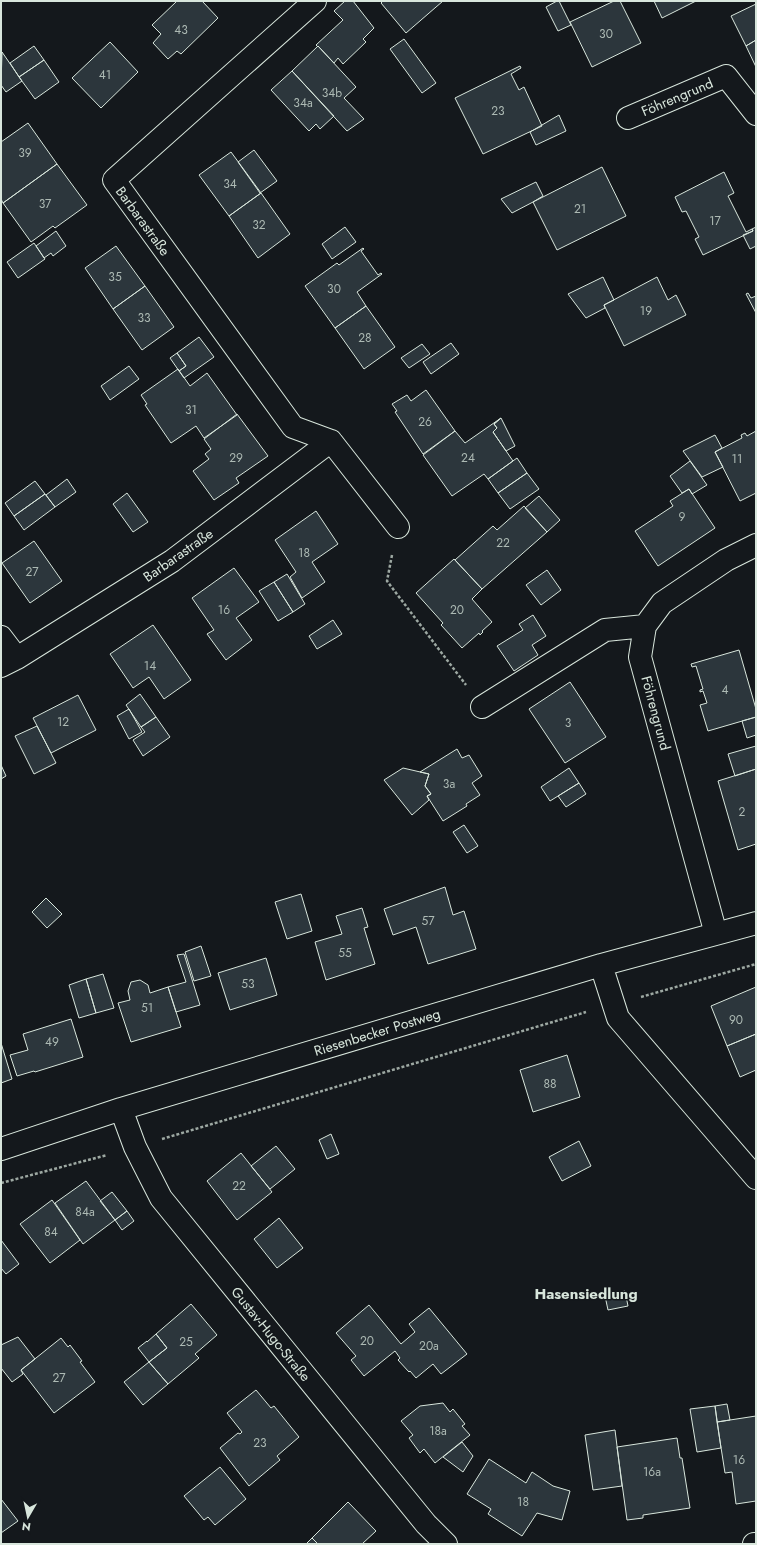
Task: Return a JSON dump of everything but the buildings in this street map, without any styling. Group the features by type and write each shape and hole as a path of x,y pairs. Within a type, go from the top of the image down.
{"street":[{"name":"Barbarastraße","path":"315,1 114,180 293,427 331,441"},
{"name":"Föhrengrund","path":"628,118 726,76 756,114"},
{"name":"Barbarastraße","path":"1,637 9,662 172,561 331,441"},
{"path":"331,441 398,527"},
{"name":"Föhrengrund","path":"716,934 640,657 645,626 662,603 726,560 756,545"},
{"path":"482,707 605,630 645,626"},
{"name":"Riesenbecker Postweg","path":"1,1149 121,1109 601,965 756,923"},
{"path":"601,965 618,1018 756,1178"},
{"name":"Gustav-Hugo-Straße","path":"121,1109 135,1147 161,1198 426,1524 446,1544"}],"path":[{"path":"398,527 387,580 482,707"},
{"path":"1,1183 135,1147 614,1004 756,964"}],"district":[{"name":"Hasensiedlung","path":"586,1294"}]}
